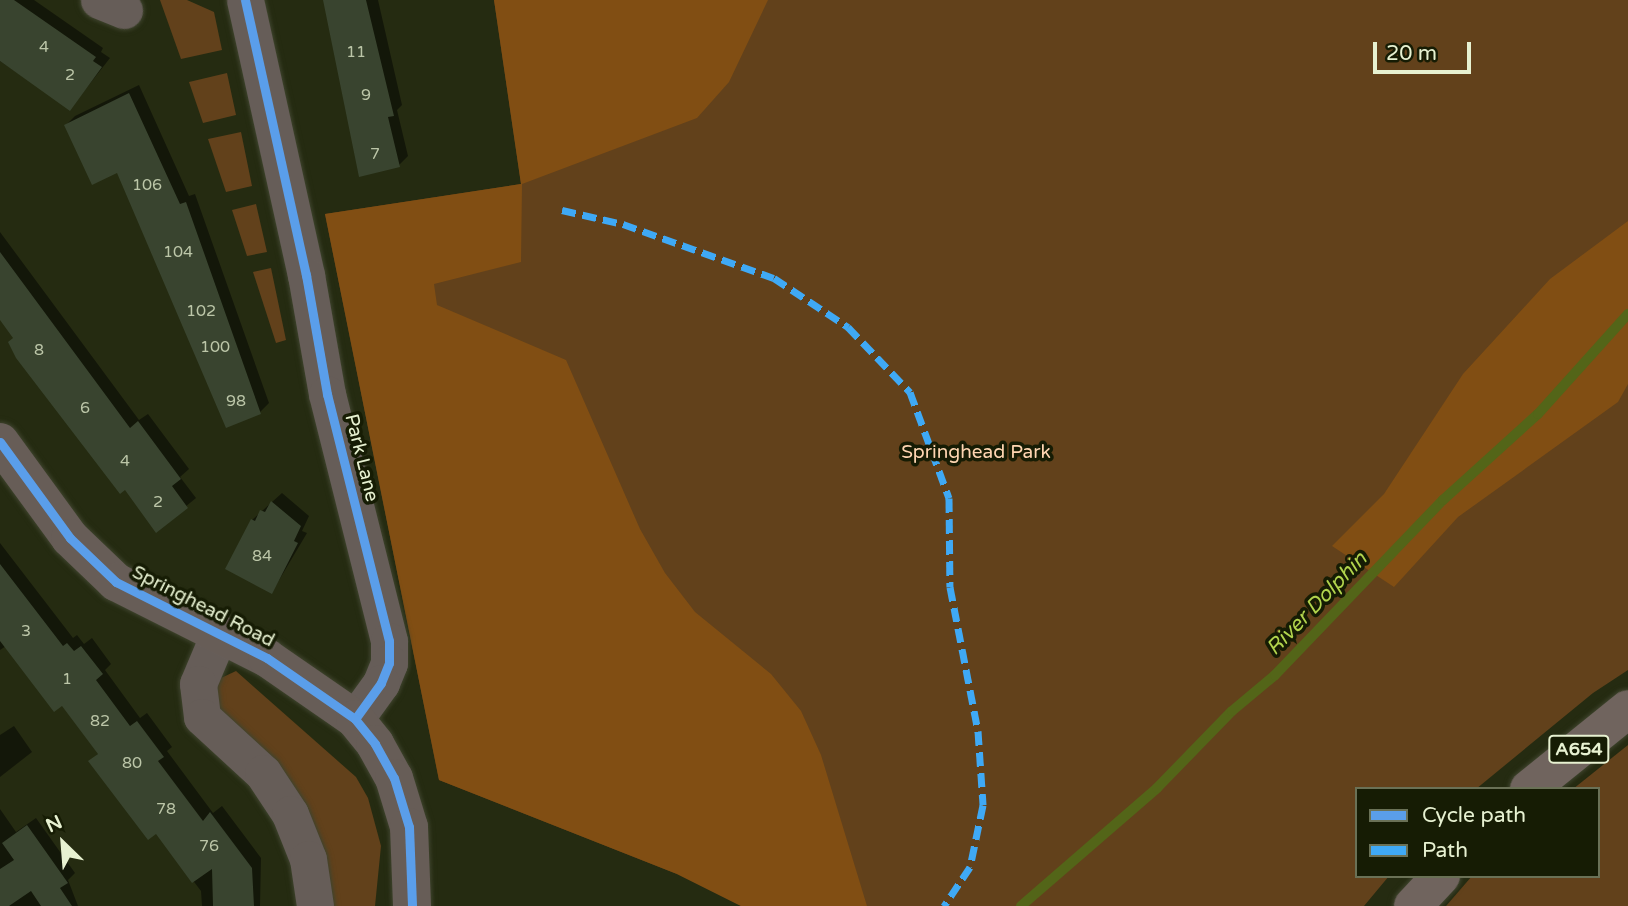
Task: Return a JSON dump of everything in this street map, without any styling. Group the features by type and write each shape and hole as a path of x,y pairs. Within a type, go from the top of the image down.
{"main road":[{"name":"A654","path":"1531,787 1628,709"},
{"path":"1413,906 1439,878"}],"street":[{"name":"Park Lane","path":"245,0 306,275 327,394 389,641 389,663 381,684 355,719"},
{"name":"Springhead Road","path":"0,442 69,538 116,582 267,658 355,719"},
{"path":"219,634 198,684 202,717 263,773 290,814 308,859 315,906"},
{"path":"355,719 376,744 394,778 409,827 412,906"}],"green space":[{"path":"160,0 187,0 214,12 222,50 181,59"},
{"name":"Springhead Park","path":"494,0 1628,0 1628,670 1593,693 1478,787 1355,787 1355,878 1387,878 1364,906 741,906 677,874 439,780 325,214 521,184"},
{"path":"227,73 236,115 203,123 189,82"},
{"path":"241,132 252,186 226,192 208,139"},
{"path":"256,204 267,252 247,256 232,210"},
{"path":"271,268 286,340 276,343 253,272"},
{"path":"236,671 356,777 368,798 381,846 375,906 326,906 224,723 212,692 221,678"},
{"path":"1628,745 1628,906 1446,906 1470,878 1600,878 1600,787 1576,787"}],"shaded area":[{"path":"494,0 768,0 729,82 697,118 522,184 521,262 434,284 437,305 566,360 640,529 665,573 695,612 771,674 801,711 821,755 867,906 741,906 677,874 439,780 325,214 521,184"},
{"path":"1628,221 1628,384 1618,402 1458,517 1394,587 1332,546 1384,494 1463,374 1550,279"}],"building":[{"path":"0,0 14,0 96,57 93,61 102,67 70,111 0,61"},
{"path":"323,0 366,0 394,116 388,117 400,167 359,177"},
{"path":"129,93 180,204 186,202 261,414 226,428 117,173 92,185 64,125"},
{"path":"0,252 130,428 138,421 181,479 172,486 188,508 156,533 125,490 120,494 16,358 8,342 13,338 0,320"},
{"path":"271,501 301,526 294,541 298,543 272,594 225,569 251,519 255,521 260,510 265,512"},
{"path":"0,564 63,646 67,643 74,651 81,646 103,674 96,680 130,726 137,721 164,757 158,761 203,821 210,812 252,868 254,906 213,906 212,869 192,883 156,834 148,840 88,761 98,754 62,706 54,712 0,641"},
{"path":"27,825 68,883 60,888 72,906 41,906 31,891 9,906 0,906 0,869 14,860 2,843"}],"waterway":[{"name":"River Dolphin","path":"1021,906 1157,788 1232,711 1275,675 1443,500 1538,414 1628,314"}],"marked path":[{"path":"562,210 623,224 774,278 848,327 910,392 949,498 950,587 978,731 983,805 970,867 944,906"}],"cycle path":[{"path":"245,0 306,275 327,394 389,641 389,663 381,683 355,719"},
{"path":"0,442 70,538 116,582 267,658 355,719 375,744 394,778 409,827 412,906"}]}
